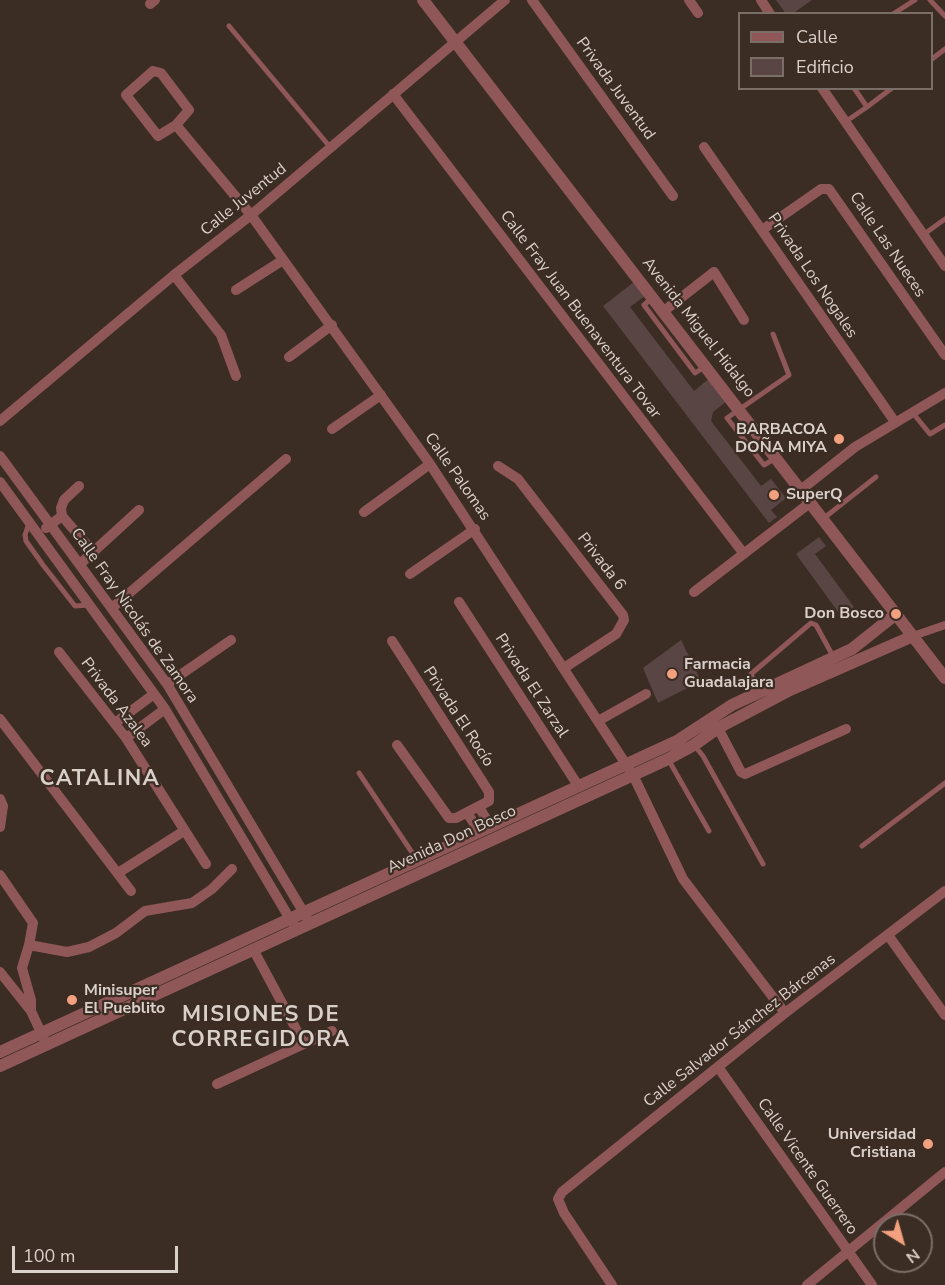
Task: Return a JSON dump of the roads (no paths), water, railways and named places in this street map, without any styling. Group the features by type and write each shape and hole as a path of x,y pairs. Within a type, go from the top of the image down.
{"street":[{"name":"Avenida Miguel Hidalgo","path":"423,0 802,489 945,678"},
{"name":"Calle Juventud","path":"1,419 174,275 251,215 505,0"},
{"name":"Privada Juventud","path":"532,0 673,196"},
{"path":"689,0 698,13"},
{"path":"153,71 161,73 189,110 176,125 158,136 126,95 153,71"},
{"path":"823,90 945,266"},
{"name":"Calle Fray Juan Buenaventura Tovar","path":"393,94 744,554"},
{"name":"Calle Palomas","path":"176,125 251,215 332,325 475,529 630,770 683,879 785,1013"},
{"name":"Privada Los Nogales","path":"704,147 895,422"},
{"name":"Calle Las Nueces","path":"762,230 821,189 829,189 945,355"},
{"path":"236,290 283,260"},
{"path":"664,311 714,272 744,320"},
{"path":"174,275 221,335 236,376"},
{"path":"289,357 332,325"},
{"path":"802,489 855,447 945,393"},
{"path":"332,429 381,395"},
{"name":"Calle Fray Nicolás de Zamora","path":"0,456 113,607 167,684 306,918"},
{"path":"113,607 286,459"},
{"path":"364,512 430,464"},
{"name":"Privada 6","path":"498,466 518,479 623,615 624,620 616,634 564,668"},
{"name":"Calle Fray Nicolás de Zamora","path":"0,482 165,709 293,924"},
{"path":"79,486 64,500 61,508 62,516 94,553"},
{"path":"694,592 811,502"},
{"path":"80,564 139,510"},
{"path":"37,534 62,516"},
{"path":"411,574 475,529"},
{"name":"Privada El Zarzal","path":"459,602 579,787"},
{"name":"Avenida Don Bosco","path":"0,1052 293,924 630,770 732,705 834,658 871,636 896,614"},
{"path":"913,636 945,625"},
{"name":"Avenida Don Bosco","path":"306,918 417,860 579,787 668,759 694,745 718,728 790,690 913,636"},
{"path":"167,684 231,640"},
{"name":"Privada El Rocío","path":"392,641 489,792 489,801 479,807"},
{"name":"Privada Azalea","path":"59,652 126,738 206,864"},
{"path":"141,676 154,665"},
{"path":"115,723 154,694"},
{"path":"598,721 646,694"},
{"path":"126,738 165,709"},
{"path":"0,719 131,891"},
{"path":"718,728 741,772 745,774 846,729"},
{"path":"397,745 446,815 453,819 479,807 485,829"},
{"path":"0,799 3,807 0,827"},
{"path":"467,813 485,829"},
{"path":"118,873 184,831"},
{"path":"29,945 67,952 90,947 116,933 145,911 192,903 212,889 232,869"},
{"path":"0,875 33,923 22,968 31,1000 31,1011"},
{"name":"Calle Salvador Sánchez Bárcenas","path":"612,1285 564,1214 558,1199 566,1187 785,1013 945,891"},
{"name":"Avenida Don Bosco","path":"0,1066 254,949 293,924"},
{"path":"888,936 945,1015"},
{"path":"254,949 304,1044"},
{"path":"0,972 31,1011 47,1046"},
{"path":"217,1084 332,1031"},
{"name":"Calle Vicente Guerrero","path":"718,1067 872,1285"},
{"path":"807,1285 945,1172"}],"lane":[{"path":"896,12 915,0"},
{"path":"930,0 945,15"},
{"path":"229,26 330,147"},
{"path":"933,58 945,49"},
{"path":"855,90 867,107"},
{"path":"845,122 889,90"},
{"path":"923,235 945,219"},
{"path":"653,297 644,305 695,373 706,365"},
{"path":"740,409 789,375 773,333"},
{"path":"912,412 930,434 945,425"},
{"path":"824,518 876,477"},
{"path":"29,523 25,535 26,541 43,565 75,606 89,605"},
{"path":"758,692 751,674 811,623 816,625 834,658"},
{"path":"694,745 703,756 764,864"},
{"path":"668,759 709,831"},
{"path":"359,773 417,860"},
{"path":"862,846 945,783"}],"place":[{"name":"BARBACOA DOÑA MIYA","path":"839,439"},
{"name":"SuperQ","path":"774,495"},
{"name":"Don Bosco","path":"896,614"},
{"name":"Farmacia Guadalajara","path":"672,674"},
{"name":"Minisuper El Pueblito","path":"72,1000"},
{"name":"Universidad Cristiana","path":"928,1144"}],"district":[{"name":"CATALINA","path":"100,780"},
{"name":"MISIONES DE CORREGIDORA","path":"261,1028"}]}
